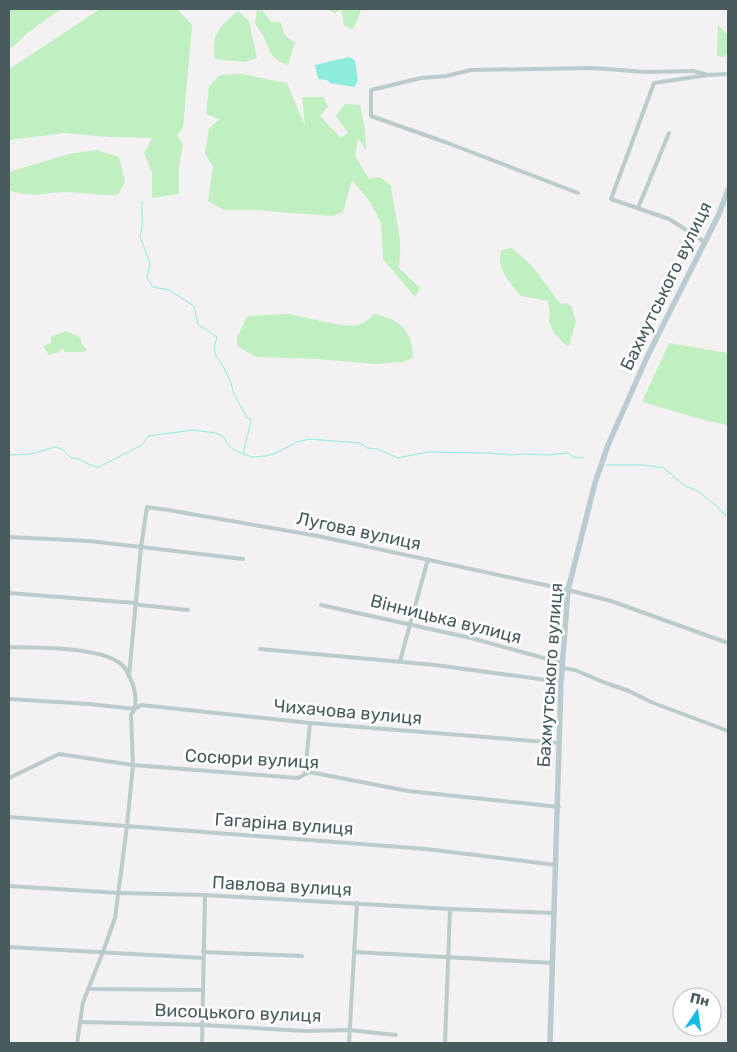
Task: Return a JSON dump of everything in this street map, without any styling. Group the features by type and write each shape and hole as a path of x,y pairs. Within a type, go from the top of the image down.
{"main road":[{"name":"Бахмутського вулиця","path":"550,1043 559,806 561,682 568,590 595,482 608,445 647,357 719,214 728,190"}],"street":[{"path":"578,193 371,116 370,90 421,78 446,76 471,70 594,68 645,72 693,71 708,75"},
{"path":"705,242 669,219 610,199 654,83 728,74"},
{"path":"638,208 669,133"},
{"name":"Лугова вулиця","path":"142,547 147,508 318,536 568,590 610,601 728,643"},
{"path":"9,537 89,540 243,559"},
{"path":"129,676 142,547"},
{"path":"400,662 428,559"},
{"path":"9,593 135,602 188,610"},
{"name":"Вінницька вулиця","path":"322,604 470,638 575,670 629,691 651,702 728,731"},
{"path":"9,647 92,651 108,656 123,666 134,685 135,709 131,715 133,765 119,893 115,918 83,1002 77,1043"},
{"path":"260,649 436,665 561,682"},
{"name":"Чихачова вулиця","path":"9,699 135,709 141,706 310,723 559,743"},
{"path":"305,774 310,723"},
{"name":"Сосюри вулиця","path":"9,778 59,754 133,765 298,778 309,772 408,791 559,806"},
{"name":"Гагаріна вулиця","path":"9,817 426,849 556,864"},
{"name":"Павлова вулиця","path":"9,886 450,909 554,912"},
{"path":"202,1043 205,895"},
{"path":"349,1043 357,903"},
{"path":"445,1043 450,909"},
{"path":"9,947 203,958"},
{"path":"204,952 302,956"},
{"path":"354,952 552,963"},
{"path":"88,989 202,990"},
{"name":"Висоцького вулиця","path":"80,1022 203,1025 305,1031 349,1030 396,1034"}],"shaded area":[{"path":"9,9 61,9 9,48"},
{"path":"100,9 177,9 192,25 183,128 177,135 183,145 179,165 179,194 152,198 152,173 144,153 152,138 65,133 9,140 9,69"},
{"path":"328,9 361,9 352,30 344,25 341,10 334,13"},
{"path":"257,10 264,12 271,22 281,22 285,35 295,42 288,65 275,58 271,53 255,23"},
{"path":"238,11 249,21 257,58 245,62 215,59 214,43 218,31"},
{"path":"718,25 728,35 728,52 725,57 717,56"},
{"path":"349,57 355,60 358,81 354,87 318,79 315,65"},
{"path":"242,74 287,83 305,126 302,97 323,97 328,106 320,116 341,138 348,133 336,116 345,104 360,105 365,130 366,150 358,138 355,156 369,179 380,177 391,186 399,237 399,268 420,288 415,297 383,259 381,223 370,202 352,180 343,212 332,216 254,210 224,210 208,201 213,167 205,153 209,129 219,119 206,114 209,86 220,75"},
{"path":"96,150 119,157 125,181 118,195 63,192 22,194 9,190 9,172 69,154"},
{"path":"511,248 533,267 561,304 567,303 571,306 576,321 569,346 564,344 554,333 549,321 548,301 521,296 505,274 500,262 500,256 502,250"},
{"path":"289,314 351,326 362,323 374,314 383,316 398,323 408,334 411,340 413,358 402,362 376,364 319,359 256,357 237,346 237,338 247,316"},
{"path":"66,331 80,337 82,344 87,350 83,352 65,352 62,348 59,352 49,355 43,346 51,343 51,337"},
{"path":"669,343 728,353 728,425 642,402"}],"waterway":[{"path":"142,202 140,236 150,264 147,278 153,287 169,290 194,306 198,324 217,337 214,348 216,356 223,366 234,394 247,418 251,419 244,454"},
{"path":"9,455 31,454 55,447 62,449 71,458 99,467 142,445 148,436 193,430 216,433 223,436 228,445 236,451 252,457 276,453 297,442 309,439 360,443 367,448 378,449 398,458 427,452 512,455 568,453 574,457 583,458"},
{"path":"606,465 644,465 664,468 685,486 696,490 725,515 728,515"}]}
